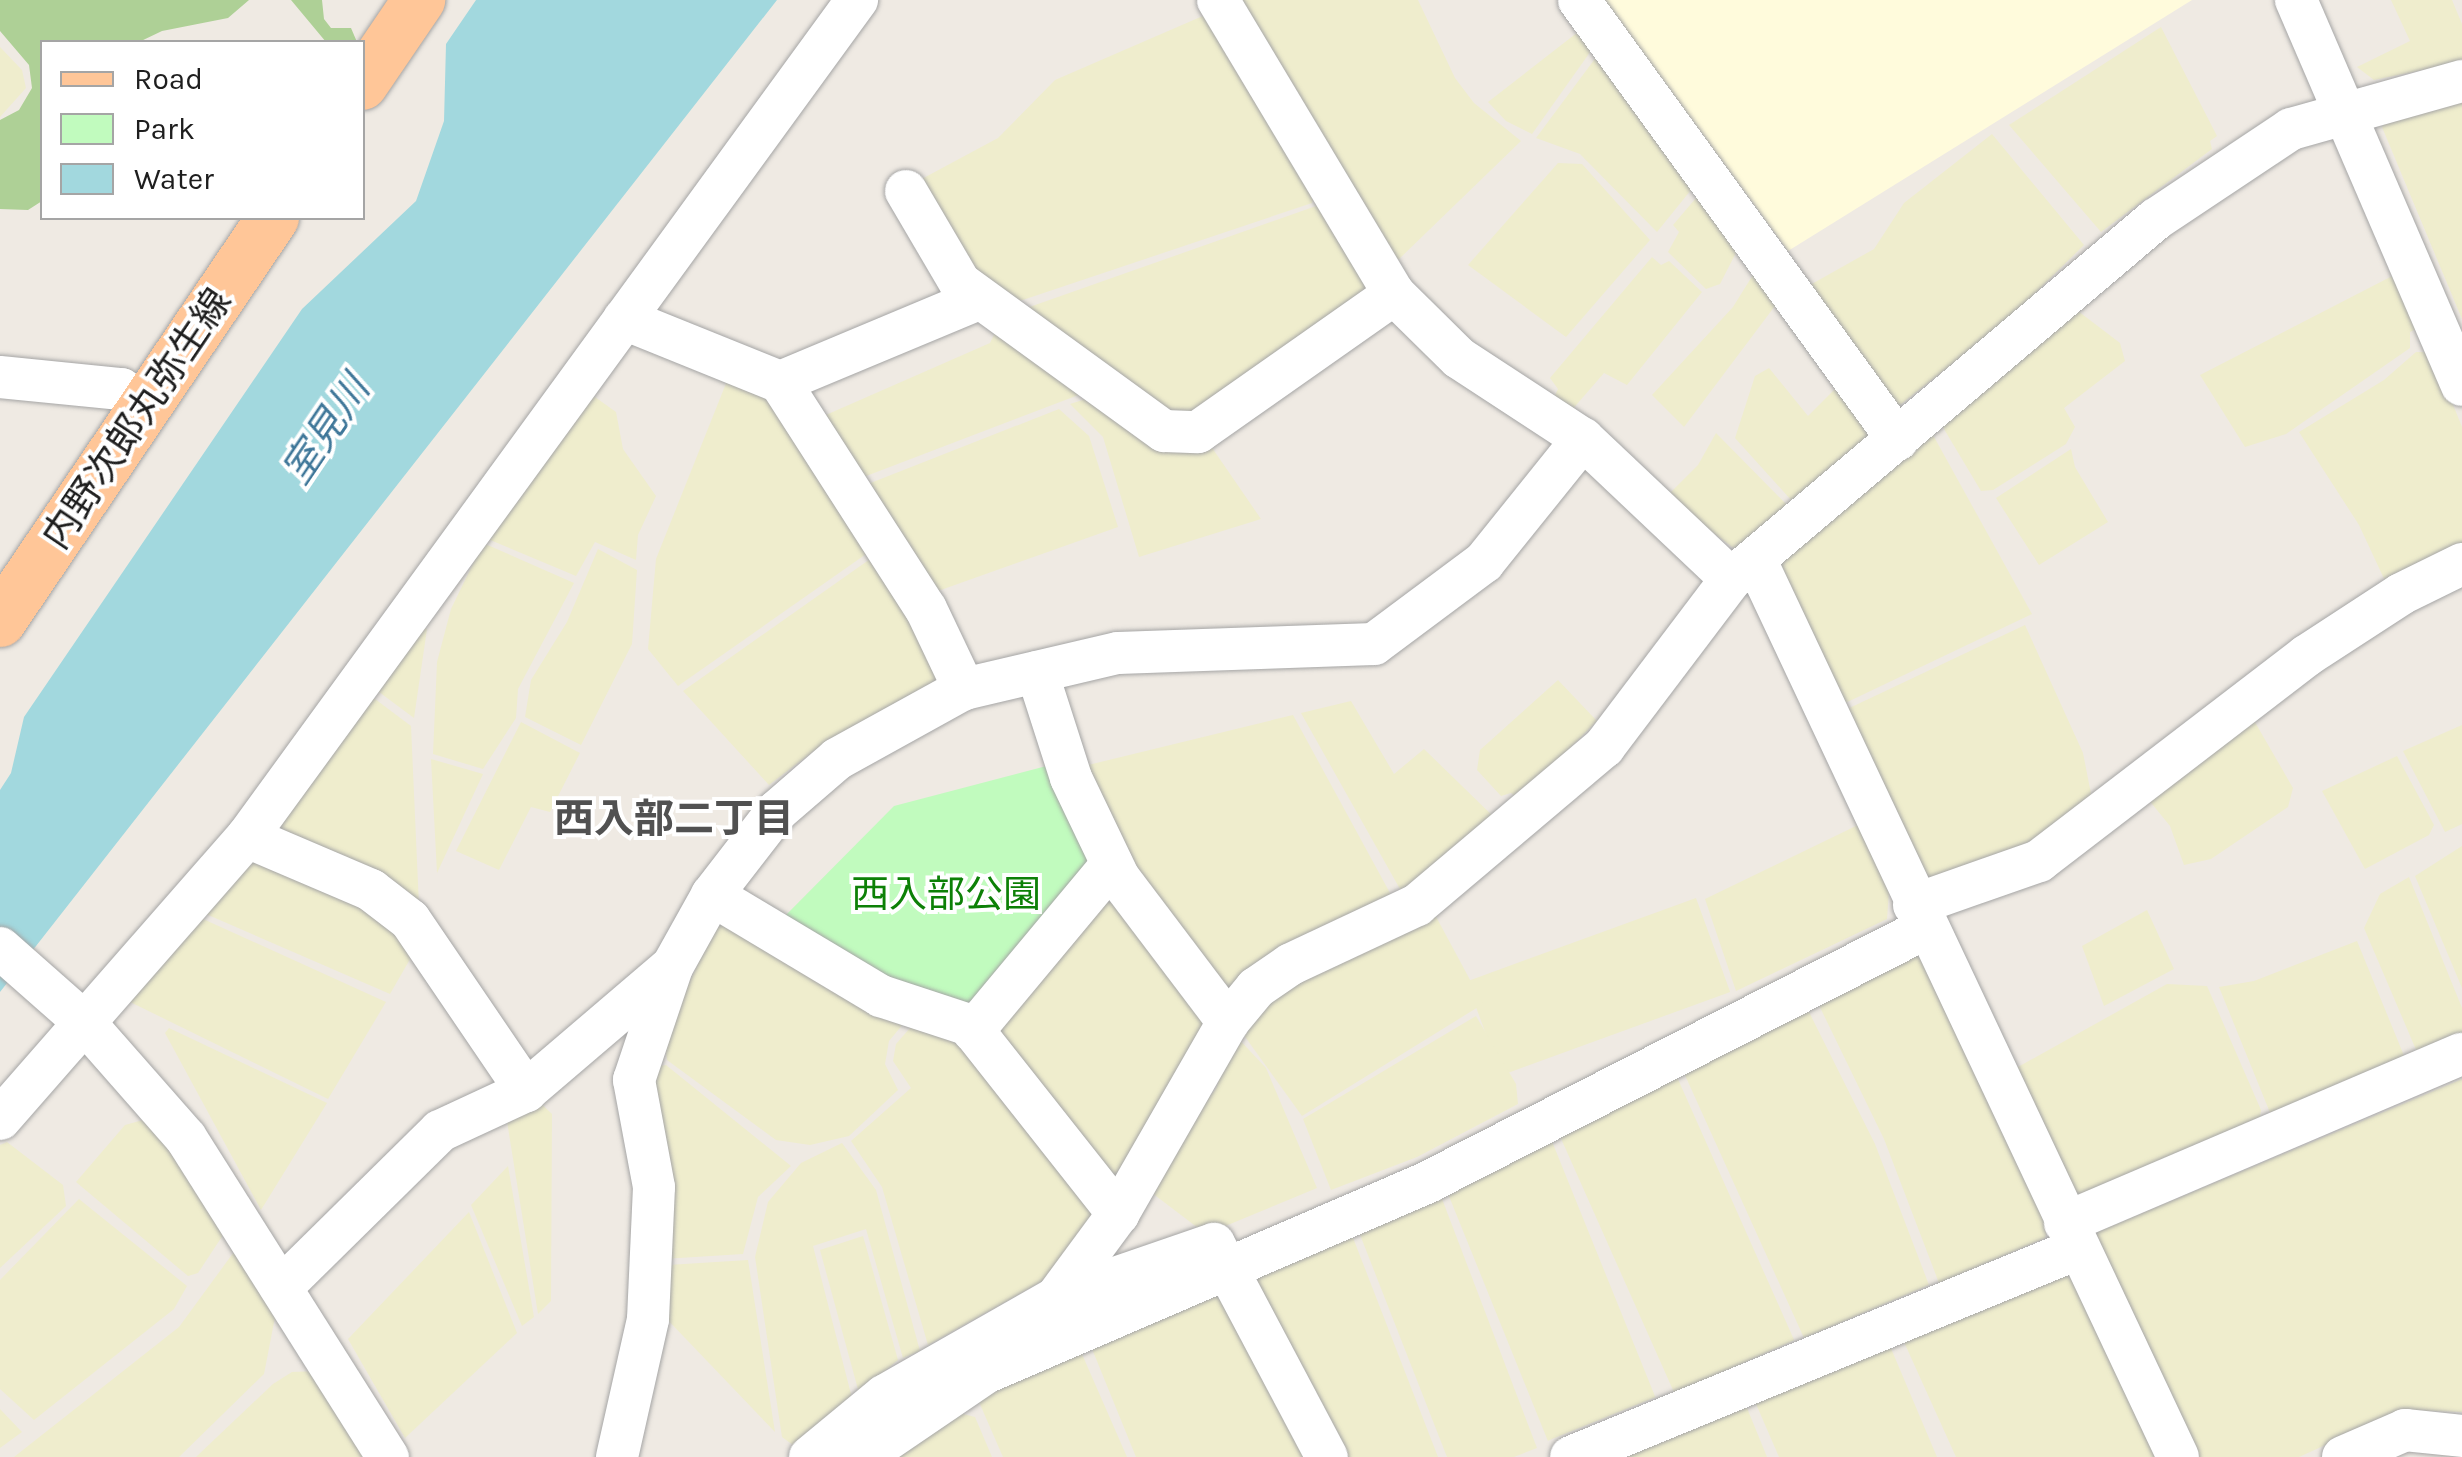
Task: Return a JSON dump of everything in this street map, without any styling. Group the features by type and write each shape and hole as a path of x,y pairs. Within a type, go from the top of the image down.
{"main road":[{"path":"365,80 419,0"},
{"name":"内野次郎丸弥生線","path":"0,621 272,220"}],"street":[{"path":"0,1119 75,1014 247,837 857,0"},
{"path":"1218,0 1394,294 1460,358 1583,439 1744,570 1920,917 2178,1457"},
{"path":"1580,0 1898,440"},
{"path":"2296,0 2348,110 2462,385"},
{"path":"1056,1298 1118,1214 1228,1022 1256,988 1291,964 1417,906 1604,747 1744,570 2156,219 2291,129 2462,81"},
{"path":"906,191 960,282 978,299 1164,431 1198,432 1394,294"},
{"path":"780,382 978,299"},
{"path":"624,319 780,382 926,609 964,689"},
{"path":"0,377 121,389 146,407"},
{"path":"617,1457 648,1319 654,1187 634,1080 672,967 712,895 777,812 837,759 964,689 1118,654 1374,644 1484,562 1583,439"},
{"path":"862,1457 985,1373 1228,1264 1428,1182 1920,917 2039,861 2306,656 2401,594 2462,564"},
{"path":"1037,672 1071,778 1112,864 1228,1022"},
{"path":"247,837 371,890 410,920 526,1091"},
{"path":"973,1031 1112,864"},
{"path":"712,895 880,996 973,1031 1118,1214"},
{"path":"0,948 75,1014 186,1138 388,1457"},
{"path":"281,1288 440,1131 526,1091 672,967"},
{"path":"1572,1457 2071,1236 2462,1054"},
{"path":"810,1457 884,1396 1056,1298 1214,1244 1327,1457"},
{"path":"2343,1457 2405,1430 2462,1436"}],"shaded area":[{"path":"1239,0 1418,0 1455,78 1474,103 1521,141 1397,261"},
{"path":"1604,0 2192,0 1788,251"},
{"path":"2391,0 2452,0 2462,24 2462,62 2374,80 2357,67 2410,41"},
{"path":"1212,12 1317,186 1312,203 1014,303 974,275 918,181 998,138 1055,80"},
{"path":"2161,27 2217,136 2210,141 2212,149 2101,232 2009,125"},
{"path":"1578,32 1593,48 1532,134 1506,121 1488,102"},
{"path":"0,47 22,70 26,88 0,117"},
{"path":"1597,56 1695,185 1657,232 1580,154 1536,138"},
{"path":"2462,99 2462,319 2382,127 2388,119"},
{"path":"1992,134 2084,245 2010,318 1900,405 1891,402 1810,285 1874,249 1904,203"},
{"path":"1558,163 1582,164 1650,240 1566,337 1468,265"},
{"path":"1702,191 1741,243 1720,284 1706,289 1668,252 1679,232 1673,225"},
{"path":"1319,205 1371,292 1190,416 1161,408 1021,310"},
{"path":"1652,257 1661,265 1669,261 1702,292 1627,385 1604,373 1571,411 1553,399 1558,389 1550,378"},
{"path":"1756,270 1781,298 1684,427 1652,395 1733,307"},
{"path":"2400,272 2422,326 2410,332 2410,348 2286,434 2245,447 2200,375"},
{"path":"2074,308 2120,343 2125,361 2064,408 2075,427 2066,444 1993,490 1981,491 1941,424"},
{"path":"999,325 1089,391 861,478 819,418 990,343"},
{"path":"2416,352 2432,352 2462,427 2462,546 2386,583 2359,525 2299,432 2384,380"},
{"path":"1769,368 1808,416 1841,383 1870,436 1792,501 1735,438 1755,376"},
{"path":"729,376 770,397 869,552 678,686 648,649 656,559"},
{"path":"1098,395 1206,439 1261,519 1139,557 1103,437 1070,404"},
{"path":"581,397 595,397 616,412 623,449 656,496 638,535 636,560 595,542 576,576 483,537"},
{"path":"1059,409 1089,436 1118,527 938,591 868,484"},
{"path":"1716,433 1787,505 1736,550 1666,497 1698,465"},
{"path":"1933,435 2032,614 1839,706 1776,564"},
{"path":"2071,449 2075,467 2108,522 2039,565 1996,498"},
{"path":"483,543 574,583 518,689 516,718 483,769 433,754 437,662 451,609"},
{"path":"598,549 637,570 632,644 581,745 525,717 531,680 567,622"},
{"path":"873,557 915,620 941,681 823,744 769,785 683,691"},
{"path":"2025,625 2083,753 2094,809 2030,853 1921,892 1841,712"},
{"path":"415,626 427,629 414,718 371,686"},
{"path":"1558,680 1597,721 1519,799 1511,793 1501,796 1477,770 1480,750"},
{"path":"367,693 411,726 419,906 277,835 270,820"},
{"path":"1351,701 1394,774 1424,749 1498,821 1405,898 1301,713"},
{"path":"1293,715 1396,904 1232,993 1119,857 1080,767"},
{"path":"2252,717 2293,788 2288,807 2211,859 2184,865 2170,826 2148,799"},
{"path":"521,722 580,753 550,812 531,807 499,870 456,851"},
{"path":"2462,725 2462,824 2445,832 2403,751"},
{"path":"2397,756 2434,825 2429,835 2365,869 2322,791"},
{"path":"431,759 483,774 437,873"},
{"path":"1860,824 1889,891 1887,919 1736,991 1705,899"},
{"path":"2462,846 2462,988 2415,876"},
{"path":"245,853 365,901 417,947 390,994 199,911"},
{"path":"2409,877 2462,1008 2462,1041 2420,1059 2364,928 2380,894"},
{"path":"1106,880 1210,1011 1122,1185 988,1031"},
{"path":"1696,898 1730,992 1501,1075 1467,981"},
{"path":"2147,910 2174,969 2104,1006 2082,946"},
{"path":"1433,911 1483,1004 1302,1116 1238,1027 1293,981"},
{"path":"192,914 386,1002 328,1099 122,998"},
{"path":"717,924 746,930 904,1023 889,1041 885,1064 898,1090 849,1136 810,1145 776,1140 667,1060 665,1047 680,1002"},
{"path":"2357,941 2407,1063 2273,1120 2219,987 2254,981"},
{"path":"1918,944 2049,1223 2045,1238 1939,1283 1884,1139 1814,995"},
{"path":"2167,984 2207,986 2261,1110 2258,1130 2080,1203 2009,1072"},
{"path":"1804,1002 1875,1144 1929,1285 1804,1338 1679,1062"},
{"path":"1476,1016 1516,1084 1518,1104 1417,1157 1331,1190 1303,1119"},
{"path":"926,1026 956,1040 1097,1211 1073,1264 928,1345 882,1187 851,1141 911,1088 893,1061 896,1044 910,1028"},
{"path":"169,1028 327,1103 261,1210 165,1033"},
{"path":"1234,1034 1266,1068 1317,1188 1206,1234 1152,1193 1182,1130 1216,1089"},
{"path":"666,1065 791,1166 758,1197 743,1254 663,1259 654,1067"},
{"path":"1673,1068 1794,1340 1675,1394 1553,1121"},
{"path":"2462,1079 2462,1412 2403,1410 2299,1457 2200,1457 2093,1234"},
{"path":"533,1096 552,1114 551,1301 538,1314 505,1109"},
{"path":"143,1120 164,1136 227,1229 198,1273 188,1276 76,1182 125,1125"},
{"path":"1549,1134 1655,1397 1548,1441 1441,1177"},
{"path":"7,1142 63,1185 66,1206 0,1268 0,1145"},
{"path":"842,1143 876,1190 920,1351 903,1358 866,1229 813,1246 852,1398 797,1448 782,1437 755,1257 768,1202 801,1163"},
{"path":"508,1166 534,1317 522,1326 471,1205"},
{"path":"1439,1191 1537,1448 1514,1457 1447,1457 1357,1227"},
{"path":"79,1199 187,1286 174,1309 34,1420 0,1389 0,1280"},
{"path":"469,1212 517,1333 405,1438 348,1339"},
{"path":"1350,1230 1438,1457 1339,1457 1246,1268"},
{"path":"863,1236 898,1360 859,1393 820,1250"},
{"path":"239,1245 277,1307 264,1374 179,1457 14,1457 179,1327"},
{"path":"748,1260 775,1432 663,1315 668,1265"},
{"path":"2074,1269 2167,1457 1956,1457 1904,1342"},
{"path":"1226,1279 1318,1457 1136,1457 1088,1339"},
{"path":"1887,1339 1937,1457 1779,1457 1753,1397"},
{"path":"1078,1345 1127,1457 1003,1457 976,1395"},
{"path":"317,1371 370,1457 196,1457 273,1384 292,1372"},
{"path":"1732,1403 1747,1408 1767,1457 1629,1457 1625,1449"},
{"path":"0,1409 22,1432 0,1448"},
{"path":"952,1411 975,1417 992,1457 887,1457"}],"green space":[{"path":"0,0 249,0 228,18 162,31 143,40 40,40 40,202 28,210 0,209 0,120 19,110 32,88 29,65 0,31"},
{"path":"291,0 322,0 324,19 331,28 351,28 356,40 324,40"},
{"name":"西入部公園","path":"1058,763 1098,863 983,1009 888,985 782,919 894,806"}],"water":[{"name":"室見川","path":"476,0 777,0 0,992 0,790 11,773 24,717 302,309 416,201 444,121 446,44"}],"district":[{"name":"西入部二丁目","path":"674,819"}]}
